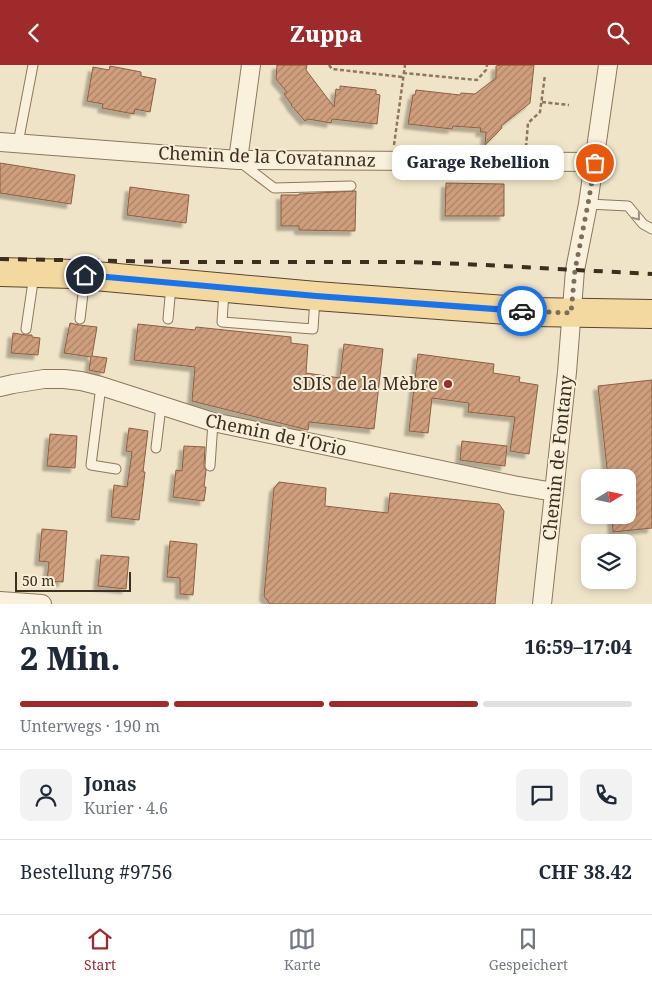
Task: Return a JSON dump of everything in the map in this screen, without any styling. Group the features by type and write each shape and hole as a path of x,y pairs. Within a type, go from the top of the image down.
{"main road":[{"path":"0,272 85,275 316,296 534,312 652,313"}],"street":[{"path":"238,160 251,65"},
{"name":"Chemin de Fontany","path":"542,604 567,373 575,270 595,163 608,65"},
{"name":"Chemin de la Covatannaz","path":"9,143 238,160 595,163"},
{"name":"Chemin de l'Orio","path":"0,387 44,379 64,379 101,386 213,422 554,492"},
{"path":"0,601 42,604"}],"lane":[{"path":"9,143 33,65"},
{"path":"238,160 274,188 351,186"},
{"path":"588,204 628,206 643,224 652,229"},
{"path":"26,329 35,273"},
{"path":"80,319 85,275"},
{"path":"168,319 171,283"},
{"path":"101,386 91,465 116,469"},
{"path":"156,448 160,406"},
{"path":"210,466 213,422"}],"path":[{"path":"329,65 332,69 477,80 486,70 487,65"},
{"path":"393,153 404,65"},
{"path":"526,153 528,123 540,112 545,75"},
{"path":"542,102 569,105"}],"building":[{"path":"277,65 307,65 306,70 334,107 336,89 340,90 340,86 376,90 376,94 380,95 377,124 332,119 331,123 308,119 305,121 291,105 284,94 287,92 276,79"},
{"path":"534,65 530,103 501,126 502,128 485,145 486,132 480,132 481,128 453,126 452,129 408,124 413,95 415,95 416,90 460,95 461,93 475,94 496,78 496,66"},
{"path":"110,66 141,72 141,76 156,79 150,112 135,109 134,114 102,108 103,104 87,101 93,67 109,70"},
{"path":"0,163 75,175 71,204 0,193"},
{"path":"446,183 504,184 504,216 445,216"},
{"path":"130,187 189,195 186,223 127,215"},
{"path":"356,191 355,231 299,230 299,226 281,226 281,195"},
{"path":"70,323 97,327 92,356 107,358 104,373 89,370 91,357 64,353"},
{"path":"138,324 195,330 196,327 291,337 291,343 308,345 306,373 340,378 344,344 383,349 374,429 309,422 308,430 192,401 195,367 134,360"},
{"path":"13,333 40,338 38,355 11,353"},
{"path":"418,354 494,364 493,373 520,377 519,382 538,385 529,454 510,451 515,417 468,412 469,403 432,398 428,433 409,431"},
{"path":"652,380 652,528 613,532 613,524 636,524 636,469 607,469 598,386"},
{"path":"129,428 148,431 139,520 111,517 114,485 127,487 132,452 126,451"},
{"path":"50,434 77,436 75,468 47,466"},
{"path":"462,441 507,446 505,466 460,460"},
{"path":"184,446 205,447 204,466 206,470 204,487 206,487 204,501 173,497 176,470 182,471"},
{"path":"279,482 326,488 325,506 388,513 390,493 499,504 504,511 495,604 270,604 264,596 274,488"},
{"path":"42,529 67,531 63,582 47,581 49,562 39,561"},
{"path":"170,541 197,544 193,595 180,594 180,578 167,577"},
{"path":"101,555 129,557 126,589 98,586"}],"railway":[{"path":"0,259 180,262 405,262 652,274"}],"way so far":[{"path":"522,311 571,313 575,270 595,163"}],"place":[{"name":"Garage Rebellion","path":"595,163"},
{"name":"SDIS de la Mèbre","path":"448,384"}],"route":[{"path":"85,275 316,296 522,311"}]}
